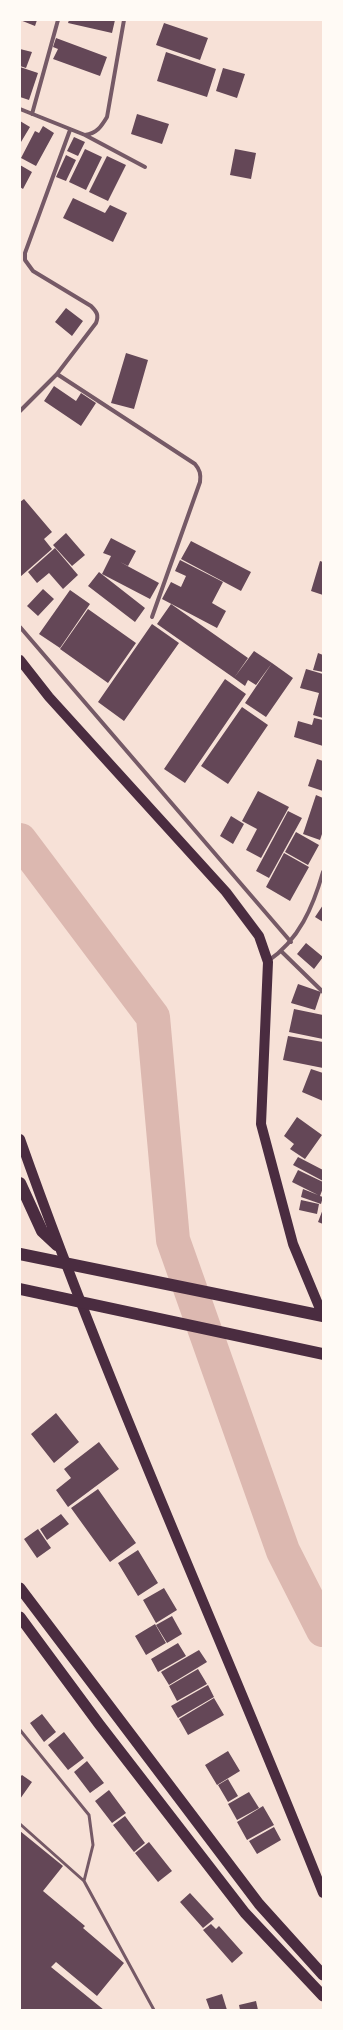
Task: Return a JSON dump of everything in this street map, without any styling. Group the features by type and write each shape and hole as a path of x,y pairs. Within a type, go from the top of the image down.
{"highway":[{"path":"20,1183 42,1231 57,1245"},
{"path":"20,1254 323,1316"},
{"path":"20,1289 323,1354"},
{"path":"20,1588 259,1904 323,1975"},
{"path":"20,1617 104,1730 245,1913 323,1996"}],"main road":[{"path":"20,660 49,696 226,892 259,936 268,962 261,1124 293,1244 323,1316"},
{"path":"20,1139 57,1245 271,1761 323,1893"}],"street":[{"path":"32,114 58,20"},
{"path":"85,136 94,133 102,127 107,117 124,20"},
{"path":"20,109 85,136 145,166"},
{"path":"20,411 57,374 96,323 97,313 91,306 33,271 25,260 25,253 70,130"},
{"path":"57,374 195,464 201,474 200,482 152,617"},
{"path":"20,627 290,942"},
{"path":"268,962 282,952 305,921 316,898 323,872"},
{"path":"282,952 323,992"}],"lane":[{"path":"20,1730 89,1815 93,1845 84,1881"},
{"path":"20,1824 84,1881 154,2010"}],"building":[{"path":"20,20 37,20 35,26"},
{"path":"69,20 115,20 112,33 68,23"},
{"path":"164,23 208,38 200,60 156,45"},
{"path":"56,38 107,57 100,76 53,59 58,49 53,47"},
{"path":"20,49 32,52 26,68 20,66"},
{"path":"166,52 216,69 207,97 157,81"},
{"path":"20,67 38,73 29,100 20,97"},
{"path":"223,68 245,74 237,98 216,91"},
{"path":"137,114 169,124 162,144 131,134"},
{"path":"20,121 30,127 21,142 20,142"},
{"path":"43,126 54,133 36,166 21,158 35,131 39,133"},
{"path":"74,137 85,142 78,156 67,151"},
{"path":"85,149 102,157 86,190 69,182"},
{"path":"235,149 256,153 251,179 230,175"},
{"path":"66,155 76,160 66,181 56,177"},
{"path":"107,156 126,165 108,201 89,192"},
{"path":"20,165 32,172 23,189 20,187"},
{"path":"73,198 105,213 110,205 127,213 113,242 63,218"},
{"path":"66,308 83,321 72,336 55,322"},
{"path":"126,353 148,360 134,409 111,403"},
{"path":"54,386 76,401 81,393 96,403 81,426 44,401"},
{"path":"24,499 52,532 44,539 52,549 20,577 20,502"},
{"path":"66,533 85,555 72,566 53,545"},
{"path":"111,538 136,551 128,566 120,562 159,583 150,599 102,574 111,556 103,553"},
{"path":"191,541 251,572 241,591 181,559"},
{"path":"55,548 78,575 63,589 49,573 37,583 28,572"},
{"path":"180,560 223,582 212,603 226,611 217,628 162,599 171,582 181,587 186,576 175,571"},
{"path":"320,561 323,562 323,595 311,591"},
{"path":"99,572 145,608 135,622 88,586"},
{"path":"43,589 54,599 38,616 27,606"},
{"path":"70,590 90,604 60,648 39,634"},
{"path":"171,604 248,658 234,678 157,624"},
{"path":"88,609 136,643 108,683 60,649"},
{"path":"152,624 179,643 124,721 98,702"},
{"path":"254,651 272,663 256,685 248,680 245,686 234,678"},
{"path":"318,653 323,655 323,672 313,670"},
{"path":"272,663 293,678 266,717 245,703"},
{"path":"306,669 323,674 323,718 313,715 319,693 300,688"},
{"path":"225,679 246,694 185,783 164,769"},
{"path":"242,707 268,725 228,784 201,766"},
{"path":"314,718 323,720 323,746 294,737 298,721 312,725"},
{"path":"317,759 323,761 323,791 308,786"},
{"path":"258,791 289,807 261,858 246,850 257,829 242,821"},
{"path":"316,795 323,798 323,831 320,840 303,834"},
{"path":"288,811 302,818 269,878 256,871"},
{"path":"231,816 244,824 233,844 220,836"},
{"path":"296,832 319,845 308,865 285,852"},
{"path":"284,853 309,867 290,901 266,887"},
{"path":"323,905 323,922 315,917"},
{"path":"306,943 323,957 314,969 297,954"},
{"path":"298,984 321,992 315,1010 291,1003"},
{"path":"294,1009 323,1015 323,1039 289,1032"},
{"path":"288,1036 323,1042 323,1068 283,1060"},
{"path":"311,1069 323,1073 323,1101 302,1092"},
{"path":"297,1117 322,1135 305,1159 290,1149 294,1144 284,1136"},
{"path":"298,1157 323,1170 323,1181 293,1165"},
{"path":"298,1170 323,1182 323,1188 320,1196 323,1197 321,1204 301,1197 303,1189 318,1195 292,1182"},
{"path":"301,1200 319,1204 317,1214 299,1210"},
{"path":"323,1209 323,1224 318,1222"},
{"path":"56,1413 79,1442 54,1463 31,1434"},
{"path":"99,1442 119,1469 68,1507 56,1490 71,1478 64,1469"},
{"path":"98,1489 136,1543 110,1562 71,1508"},
{"path":"61,1514 69,1524 47,1540 40,1529"},
{"path":"38,1529 51,1548 37,1558 24,1539"},
{"path":"138,1550 158,1583 138,1596 118,1563"},
{"path":"164,1588 177,1610 156,1623 143,1600"},
{"path":"172,1616 182,1634 167,1643 156,1625"},
{"path":"155,1624 166,1643 146,1655 135,1636"},
{"path":"178,1643 186,1656 158,1672 151,1659"},
{"path":"199,1650 207,1662 169,1685 161,1672"},
{"path":"198,1669 207,1684 177,1701 169,1686"},
{"path":"208,1685 214,1697 178,1718 171,1706"},
{"path":"214,1698 224,1715 188,1735 179,1719"},
{"path":"42,1714 56,1732 44,1742 30,1723"},
{"path":"64,1732 84,1758 68,1770 48,1745"},
{"path":"228,1751 240,1771 217,1785 205,1765"},
{"path":"87,1761 104,1783 90,1793 74,1772"},
{"path":"22,1775 32,1782 20,1799 20,1777"},
{"path":"228,1779 238,1796 228,1802 218,1785"},
{"path":"109,1790 126,1813 112,1823 95,1801"},
{"path":"249,1792 259,1808 237,1820 228,1804"},
{"path":"263,1806 274,1825 247,1840 237,1822"},
{"path":"125,1816 145,1843 134,1852 113,1825"},
{"path":"274,1827 281,1840 257,1854 249,1841"},
{"path":"20,1831 63,1866 43,1891 85,1926 83,1928 124,1963 97,1996 56,1962 51,1967 104,2010 20,2010"},
{"path":"149,1842 172,1871 158,1882 135,1853"},
{"path":"190,1893 214,1919 203,1928 180,1902"},
{"path":"211,1924 216,1929 219,1926 243,1953 232,1963 203,1930"},
{"path":"222,1994 227,2010 210,2010 206,1999"},
{"path":"256,2001 258,2010 240,2010 239,2005"}],"waterway":[{"path":"20,840 153,1017 173,1240 283,1551 323,1630"}]}
